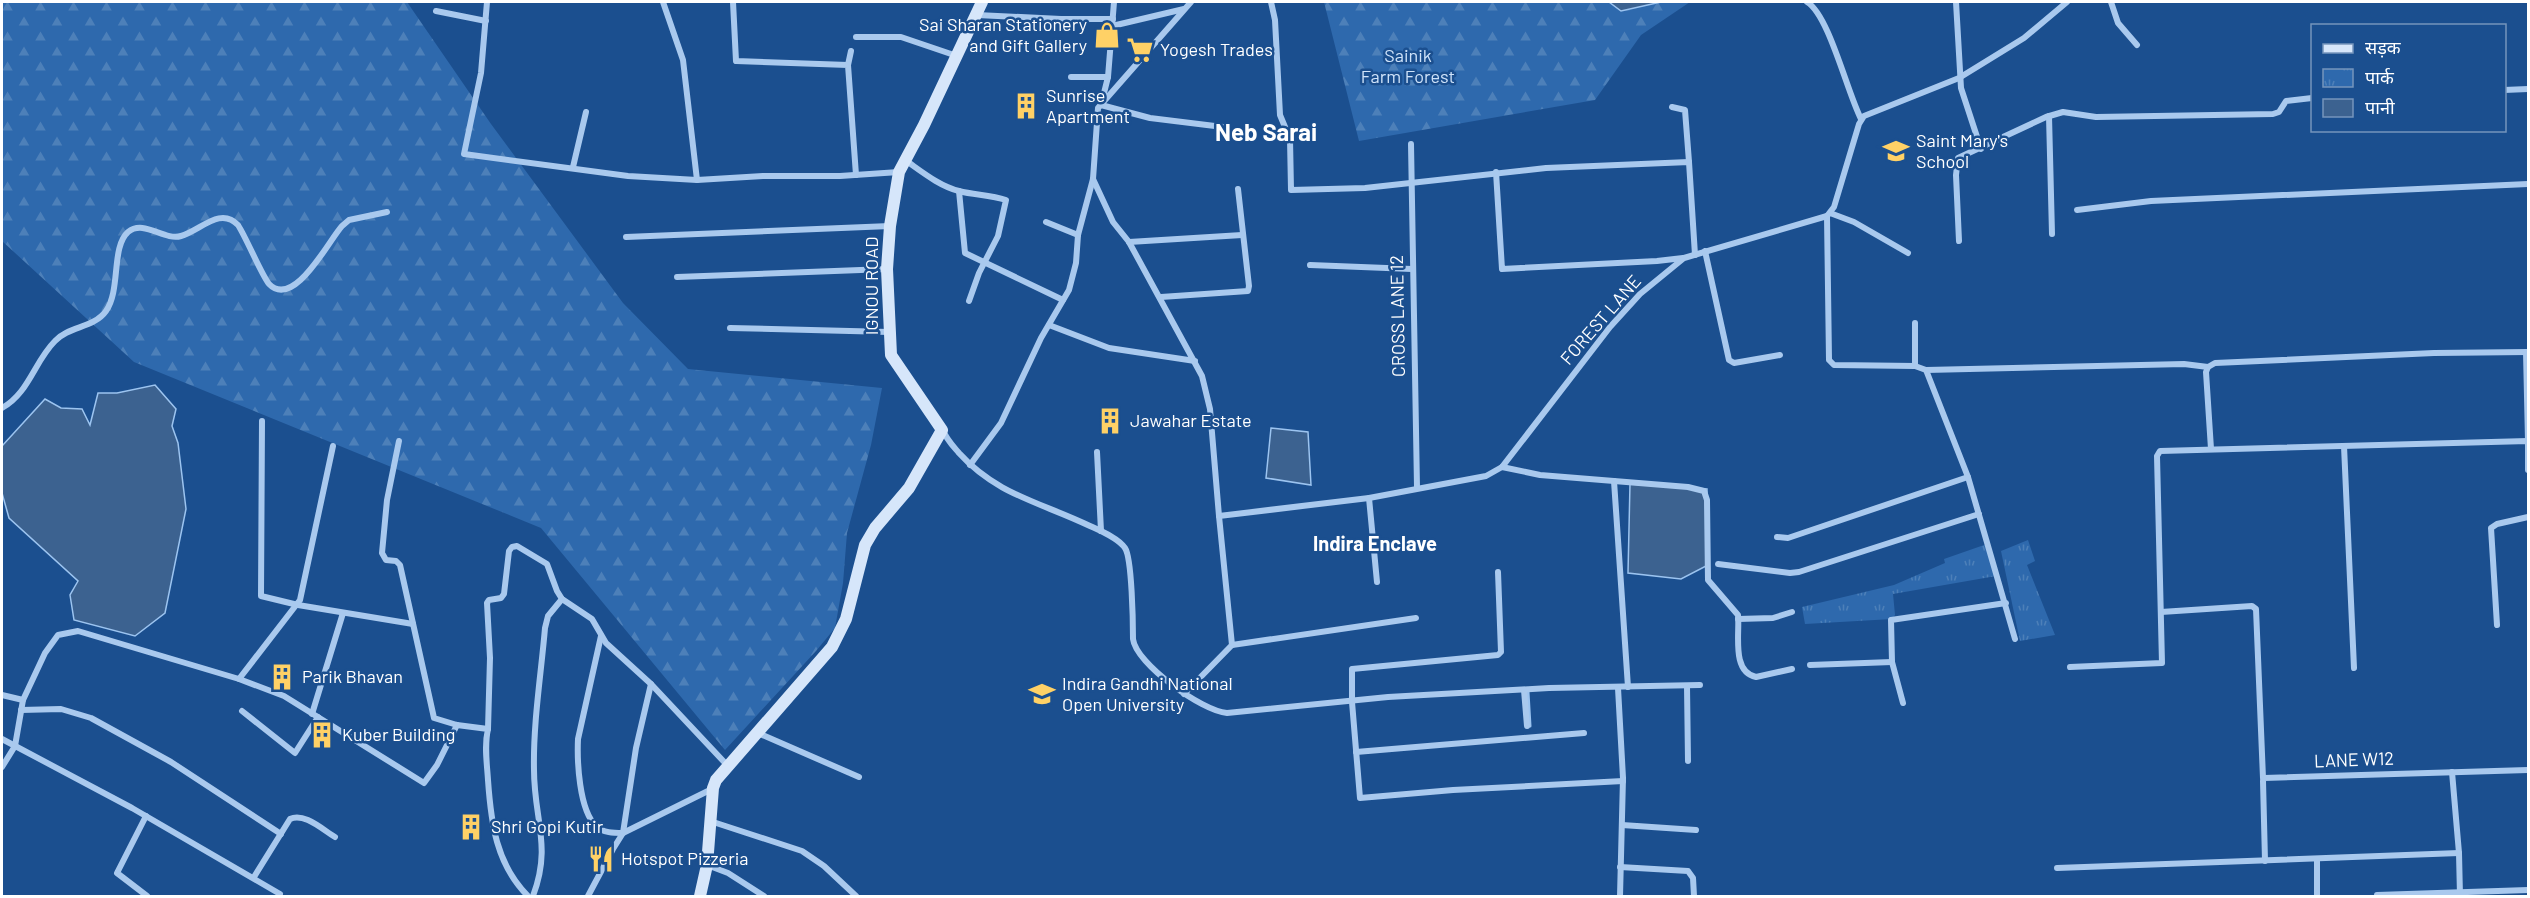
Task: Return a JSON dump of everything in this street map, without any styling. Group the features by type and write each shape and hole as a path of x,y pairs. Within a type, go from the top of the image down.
{"street":[{"path":"487,2 481,73 464,154 628,176 697,180 898,172"},
{"path":"663,2 683,60 697,180"},
{"path":"733,2 736,60 848,64"},
{"name":"IGNOU ROAD","path":"942,430 891,355 887,269 890,226 898,172 924,125 982,2"},
{"path":"1101,105 1108,77 1114,2"},
{"path":"970,465 1001,423 1049,325 1064,300 1073,276 1078,235 1093,179 1096,113 1191,2"},
{"path":"1271,2 1275,20 1280,115 1290,138 1290,189 1342,189 1496,172 1689,162"},
{"path":"1807,2 1817,10 1827,27 1861,119 1829,214 1828,357 1830,363 1834,365 1916,366 1926,370 2184,364 2208,367 2215,363 2434,353 2528,352 2529,470"},
{"path":"1956,2 1959,78 1963,99 1981,149"},
{"path":"2056,2 2058,10"},
{"path":"1861,119 1872,112 1959,78 2024,38 2067,2"},
{"path":"2111,2 2118,23 2137,45"},
{"path":"976,15 1113,23 1185,9"},
{"path":"436,11 486,21"},
{"path":"856,37 901,37 957,56"},
{"path":"850,51 848,64 856,175"},
{"path":"1071,77 1108,77"},
{"path":"2506,90 2529,88"},
{"path":"1959,242 1957,161 1962,154 1981,149 2049,116 2067,112 2096,117 2272,114 2279,112 2286,101 2311,98"},
{"path":"1101,105 1150,118 1223,127"},
{"path":"1672,107 1685,110 1695,255"},
{"path":"573,167 586,112"},
{"path":"2049,116 2052,234"},
{"name":"CROSS LANE 12","path":"1411,144 1417,487"},
{"path":"904,159 941,183 959,191 1006,200 998,236 984,262 969,301"},
{"path":"1496,172 1502,269 1684,258"},
{"path":"1093,179 1113,222 1129,242 1161,297 1207,388 1232,645"},
{"path":"2077,210 2151,201 2529,184"},
{"path":"1161,297 1248,291 1249,282 1238,189"},
{"path":"959,191 965,253 1064,300"},
{"path":"2,408 21,394 57,338 96,320 107,309 116,280 120,248 125,236 131,230 141,228 180,237 218,218 230,218 243,232 269,284 280,289 298,285 303,280 342,226 349,220 387,212"},
{"path":"1829,214 1854,222 1908,254"},
{"name":"FOREST LANE","path":"1502,467 1610,327 1641,294 1684,258 1829,214"},
{"path":"1046,222 1078,235"},
{"path":"626,237 890,226"},
{"path":"1129,242 1242,235"},
{"path":"1705,250 1729,360 1734,363 1780,355"},
{"path":"1310,265 1412,269"},
{"path":"677,277 887,269"},
{"path":"1915,323 1916,366"},
{"path":"1049,325 1109,348 1195,361"},
{"path":"730,328 889,332"},
{"path":"2208,367 2206,372 2211,449"},
{"path":"1926,370 1968,477 2015,639"},
{"path":"262,421 261,594 265,598 298,605 413,624"},
{"path":"700,897 707,865 712,788 727,765 758,733 832,647 846,619 865,545 875,528 909,488 942,430 948,440 984,478 1014,495 1062,512 1101,531 1123,545 1127,553 1136,651 1184,694 1212,710 1227,713 1388,697 1549,688 1700,685"},
{"path":"399,441 387,500 382,553 386,560 396,561 400,566 434,718 457,725 488,729"},
{"path":"2070,667 2160,664 2162,661 2157,454 2163,450 2528,441"},
{"path":"239,679 298,605 333,446"},
{"path":"2344,446 2354,668"},
{"path":"1097,452 1101,531"},
{"path":"1219,516 1369,498 1417,487 1486,476 1502,467 1540,475 1688,487 1704,491 1707,500 1708,580 1734,608 1738,618 1740,659 1751,676 1792,669"},
{"path":"1777,537 1788,538 1968,477"},
{"path":"1614,481 1629,687"},
{"path":"1369,498 1377,582"},
{"path":"1718,564 1790,573 1799,572 1979,514"},
{"path":"2497,625 2491,528 2497,524 2529,518"},
{"path":"528,897 509,870 495,842 490,816 486,745 489,658 487,603 489,600 501,598 504,594 509,550 512,547 520,547 547,564 562,599 592,619 601,636 651,684 727,765"},
{"path":"1498,572 1500,654 1352,669 1352,702 1360,798 1453,790 1623,781"},
{"path":"533,897 539,879 543,838 535,796 534,769 545,628 548,616 562,599"},
{"path":"1903,704 1892,662 1889,624 1893,619 2006,603"},
{"path":"2161,612 2252,606 2256,609 2265,861"},
{"path":"1738,618 1770,619 1792,612"},
{"path":"242,711 294,753 298,751 315,715 343,613"},
{"path":"1184,694 1232,645 1416,618"},
{"path":"2,767 15,746 23,700 45,653 58,635 72,631 239,679 284,696 425,783 457,725"},
{"path":"601,636 578,739 581,789 594,825 606,832 623,833 712,788"},
{"path":"1810,666 1892,662"},
{"path":"588,897 612,849 623,833 635,758 651,684"},
{"path":"1687,686 1688,760"},
{"path":"1618,688 1623,781 1620,897"},
{"path":"1524,690 1527,726"},
{"path":"2,694 23,700"},
{"path":"21,710 75,711 91,718 171,762 281,834"},
{"path":"758,733 859,777"},
{"path":"1356,752 1584,733"},
{"path":"2,738 147,816 280,894"},
{"name":"LANE W12","path":"2263,778 2529,770"},
{"path":"2452,772 2460,894"},
{"path":"147,816 117,873 147,897"},
{"path":"254,877 290,819 298,816 335,837"},
{"path":"710,821 802,851 824,866 856,897"},
{"path":"1622,825 1696,830"},
{"path":"2057,868 2459,854"},
{"path":"2317,859 2318,897"},
{"path":"707,865 728,873 764,897"},
{"path":"1620,867 1688,871 1693,878 1694,897"},
{"path":"2377,895 2529,890"}],"green space":[{"path":"2,2 407,2 491,124 623,303 688,369 882,388 871,445 847,533 843,583 835,628 725,750 541,528 134,362 2,241"},
{"name":"Sainik Farm Forest","path":"1324,2 1690,2 1641,35 1595,100 1359,141"},
{"path":"2028,540 2035,561 2027,565 2055,635 2020,641 2001,551"},
{"path":"1987,544 1996,576 1893,594 1895,615 1892,619 1805,624 1802,607 1894,585 1945,563 1944,559"}],"water":[{"path":"1609,2 1661,2 1621,11"},
{"path":"155,385 176,409 172,426 178,443 186,509 165,613 135,636 74,620 70,595 78,581 9,518 2,493 2,446 45,399 61,408 82,409 90,425 98,393 117,393"},
{"path":"1271,428 1308,432 1311,485 1266,478"},
{"path":"1630,484 1707,489 1708,565 1681,579 1628,573"}],"waterway":[{"path":"1526,692 1528,692 1530,726"}],"place":[{"name":"Sai Sharan Stationery and Gift Gallery","path":"1107,35"},
{"name":"Yogesh Trades","path":"1140,50"},
{"name":"Sunrise Apartment","path":"1026,106"},
{"name":"Saint Mary's School","path":"1896,151"},
{"name":"Jawahar Estate","path":"1110,421"},
{"name":"Parik Bhavan","path":"282,677"},
{"name":"Indira Gandhi National Open University","path":"1042,694"},
{"name":"Kuber Building","path":"322,735"},
{"name":"Shri Gopi Kutir","path":"471,827"},
{"name":"Hotspot Pizzeria","path":"601,859"}],"district":[{"name":"Neb Sarai","path":"1266,133"},
{"name":"Indira Enclave","path":"1375,544"}]}
